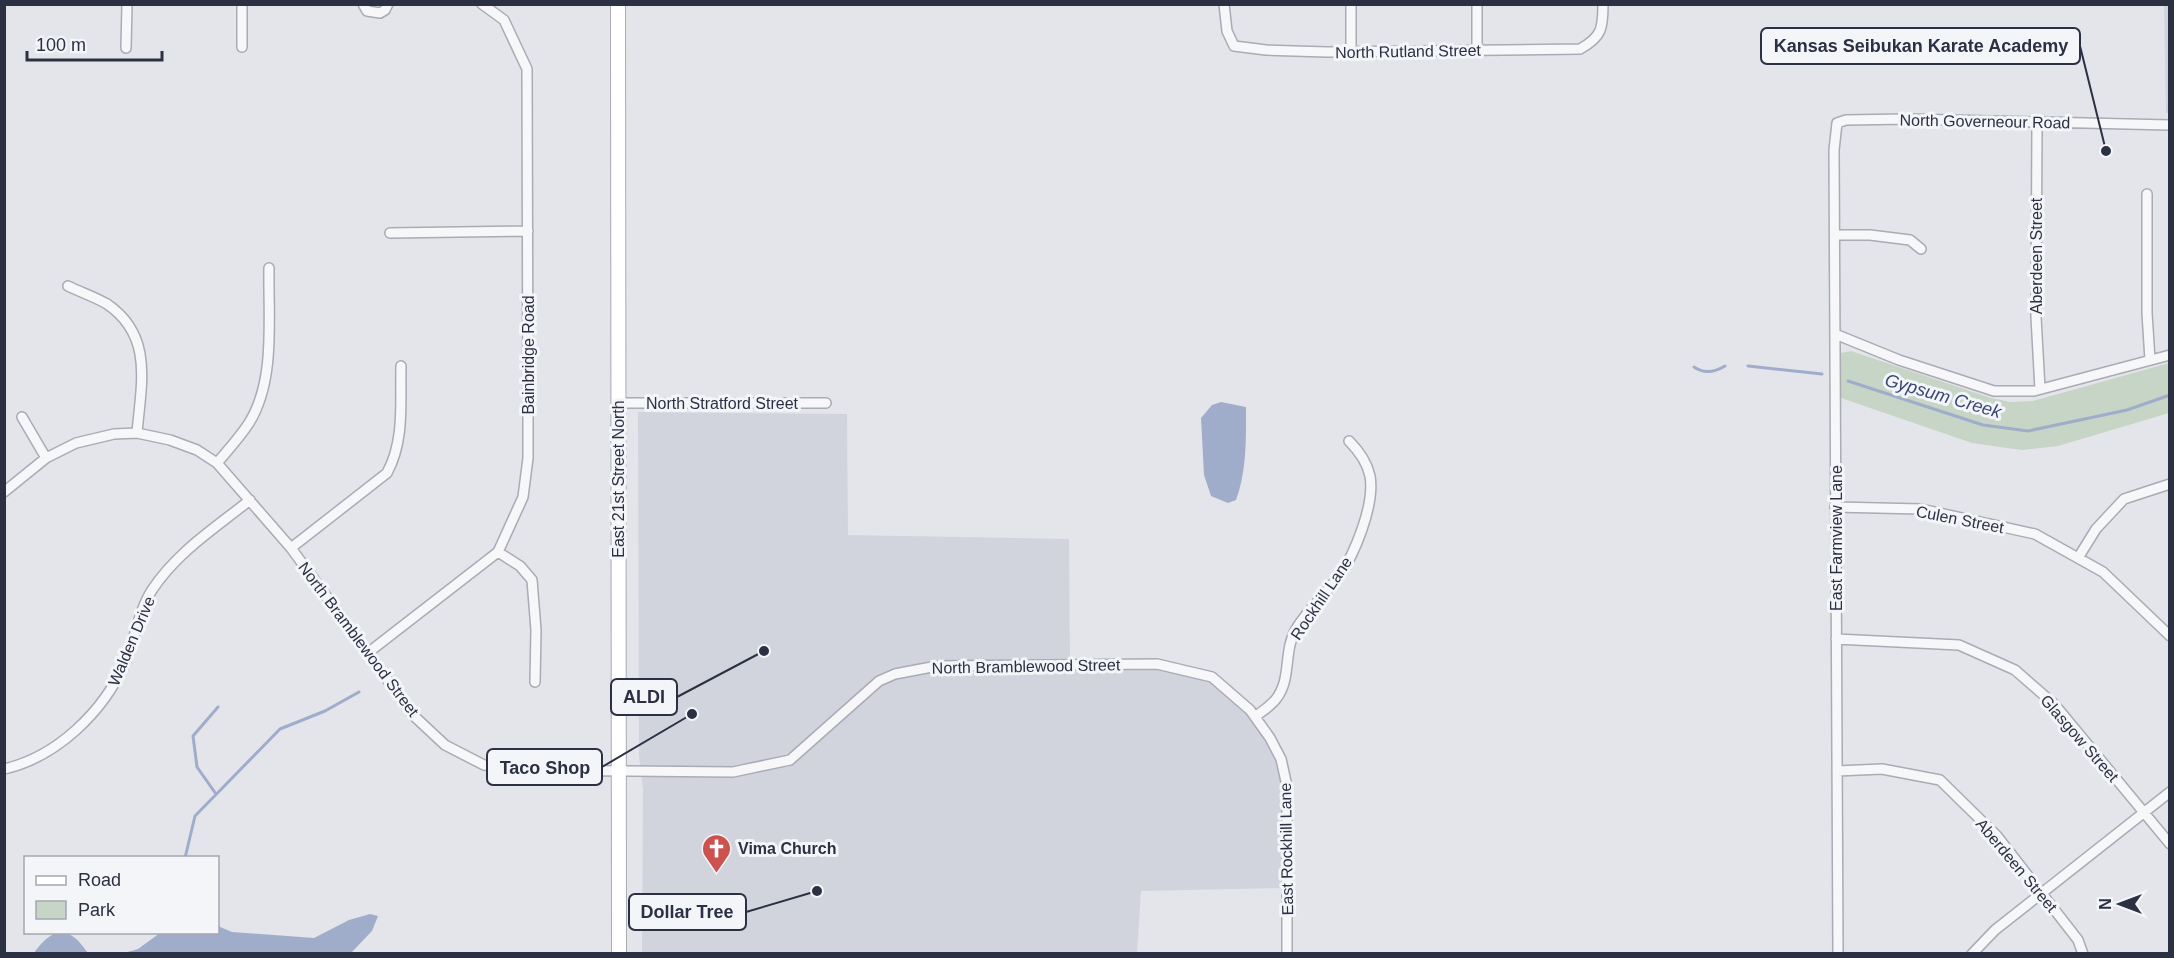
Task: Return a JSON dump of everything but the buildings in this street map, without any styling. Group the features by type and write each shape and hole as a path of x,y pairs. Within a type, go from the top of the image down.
{"main road":[{"name":"East 21st Street North","path":"618,4 620,954"}],"street":[{"path":"126,48 127,4"},
{"path":"242,4 242,47"},
{"path":"363,4 367,10 380,14 388,4"},
{"name":"Bainbridge Road","path":"369,652 498,552 523,497 528,459 527,69 504,20 482,4"},
{"name":"North Rutland Street","path":"1224,4 1227,31 1234,46 1266,50 1351,52 1580,49 1595,41 1603,23 1603,4"},
{"path":"1351,4 1351,52"},
{"path":"1477,4 1477,50"},
{"name":"North Governeour Road","path":"1838,123 1846,120 1896,119 2169,125"},
{"name":"Aberdeen Street","path":"2037,122 2036,318 2040,389"},
{"name":"East Farmview Lane","path":"1838,123 1834,150 1838,954"},
{"path":"2147,194 2147,313 2150,360"},
{"path":"390,233 528,231"},
{"path":"1835,235 1870,235 1910,240 1921,249"},
{"path":"217,463 249,423 261,400 267,377 269,268"},
{"path":"68,286 106,304 127,322 139,342 142,367 137,433"},
{"path":"1835,334 1899,360 1994,391 2040,389 2169,355"},
{"path":"291,548 387,473 395,458 399,439 401,366"},
{"name":"North Stratford Street","path":"618,403 826,403"},
{"path":"21,417 46,458"},
{"name":"North Bramblewood Street","path":"4,492 46,458 76,443 114,434 137,433 170,440 197,450 217,463 291,548 414,716 445,745 484,765 524,770 733,772 790,760 879,681 895,674 937,666 1157,664 1212,678 1250,710 1255,717"},
{"name":"Rockhill Lane","path":"1255,717 1276,699 1285,680 1289,645 1296,630 1309,611 1342,573 1365,523 1370,477 1358,449 1349,441"},
{"path":"2078,558 2096,529 2124,499 2169,484"},
{"name":"Walden Drive","path":"4,769 16,766 49,750 83,724 107,696 126,662 135,630 151,591 178,557 250,500"},
{"name":"Culen Street","path":"1836,507 1921,509 2036,534 2103,572 2169,636"},
{"path":"498,552 520,566 532,580 536,630 536,682"},
{"name":"Glasgow Street","path":"1836,639 1959,645 2015,670 2055,705 2169,844"},
{"name":"East Rockhill Lane","path":"1255,717 1281,759 1287,786 1287,954"},
{"name":"Aberdeen Street","path":"1837,771 1882,769 1940,780 1996,836 2078,940 2083,954"},
{"path":"1972,954 1995,930 2169,792"}],"shaded area":[{"path":"2164,5 2170,5 2169,113 2166,113"},
{"path":"638,412 847,414 848,535 1069,539 1070,665 1157,664 1212,677 1255,717 1287,786 1287,888 1141,891 1137,953 642,953 643,789 639,756"}],"green space":[{"path":"1851,351 1991,398 2010,402 2033,401 2169,363 2169,413 2058,446 2022,450 1972,443 1841,398 1841,353"}],"water":[{"path":"1221,402 1246,407 1245,454 1240,489 1236,500 1228,503 1211,496 1204,475 1201,418 1212,405"},
{"path":"370,914 378,916 372,931 351,953 124,953 138,949 159,934 219,934 219,926 232,932 314,938 349,920"},
{"path":"54,934 71,935 88,953 34,953"}],"waterway":[{"name":"Gypsum Creek","path":"1694,367 1702,371 1709,371 1725,366"},
{"name":"Gypsum Creek","path":"1748,366 1822,374"},
{"name":"Gypsum Creek","path":"1848,381 1983,425 2028,431 2127,410 2170,395"},
{"path":"185,856 195,816 280,729 325,711 359,692"},
{"path":"216,794 197,767 193,736 218,707"}],"place":[{"name":"Kansas Seibukan Karate Academy","path":"2106,151"},
{"name":"ALDI","path":"764,651"},
{"name":"Taco Shop","path":"692,714"},
{"name":"Vima Church","path":"717,874"},
{"name":"Dollar Tree","path":"817,891"}]}
